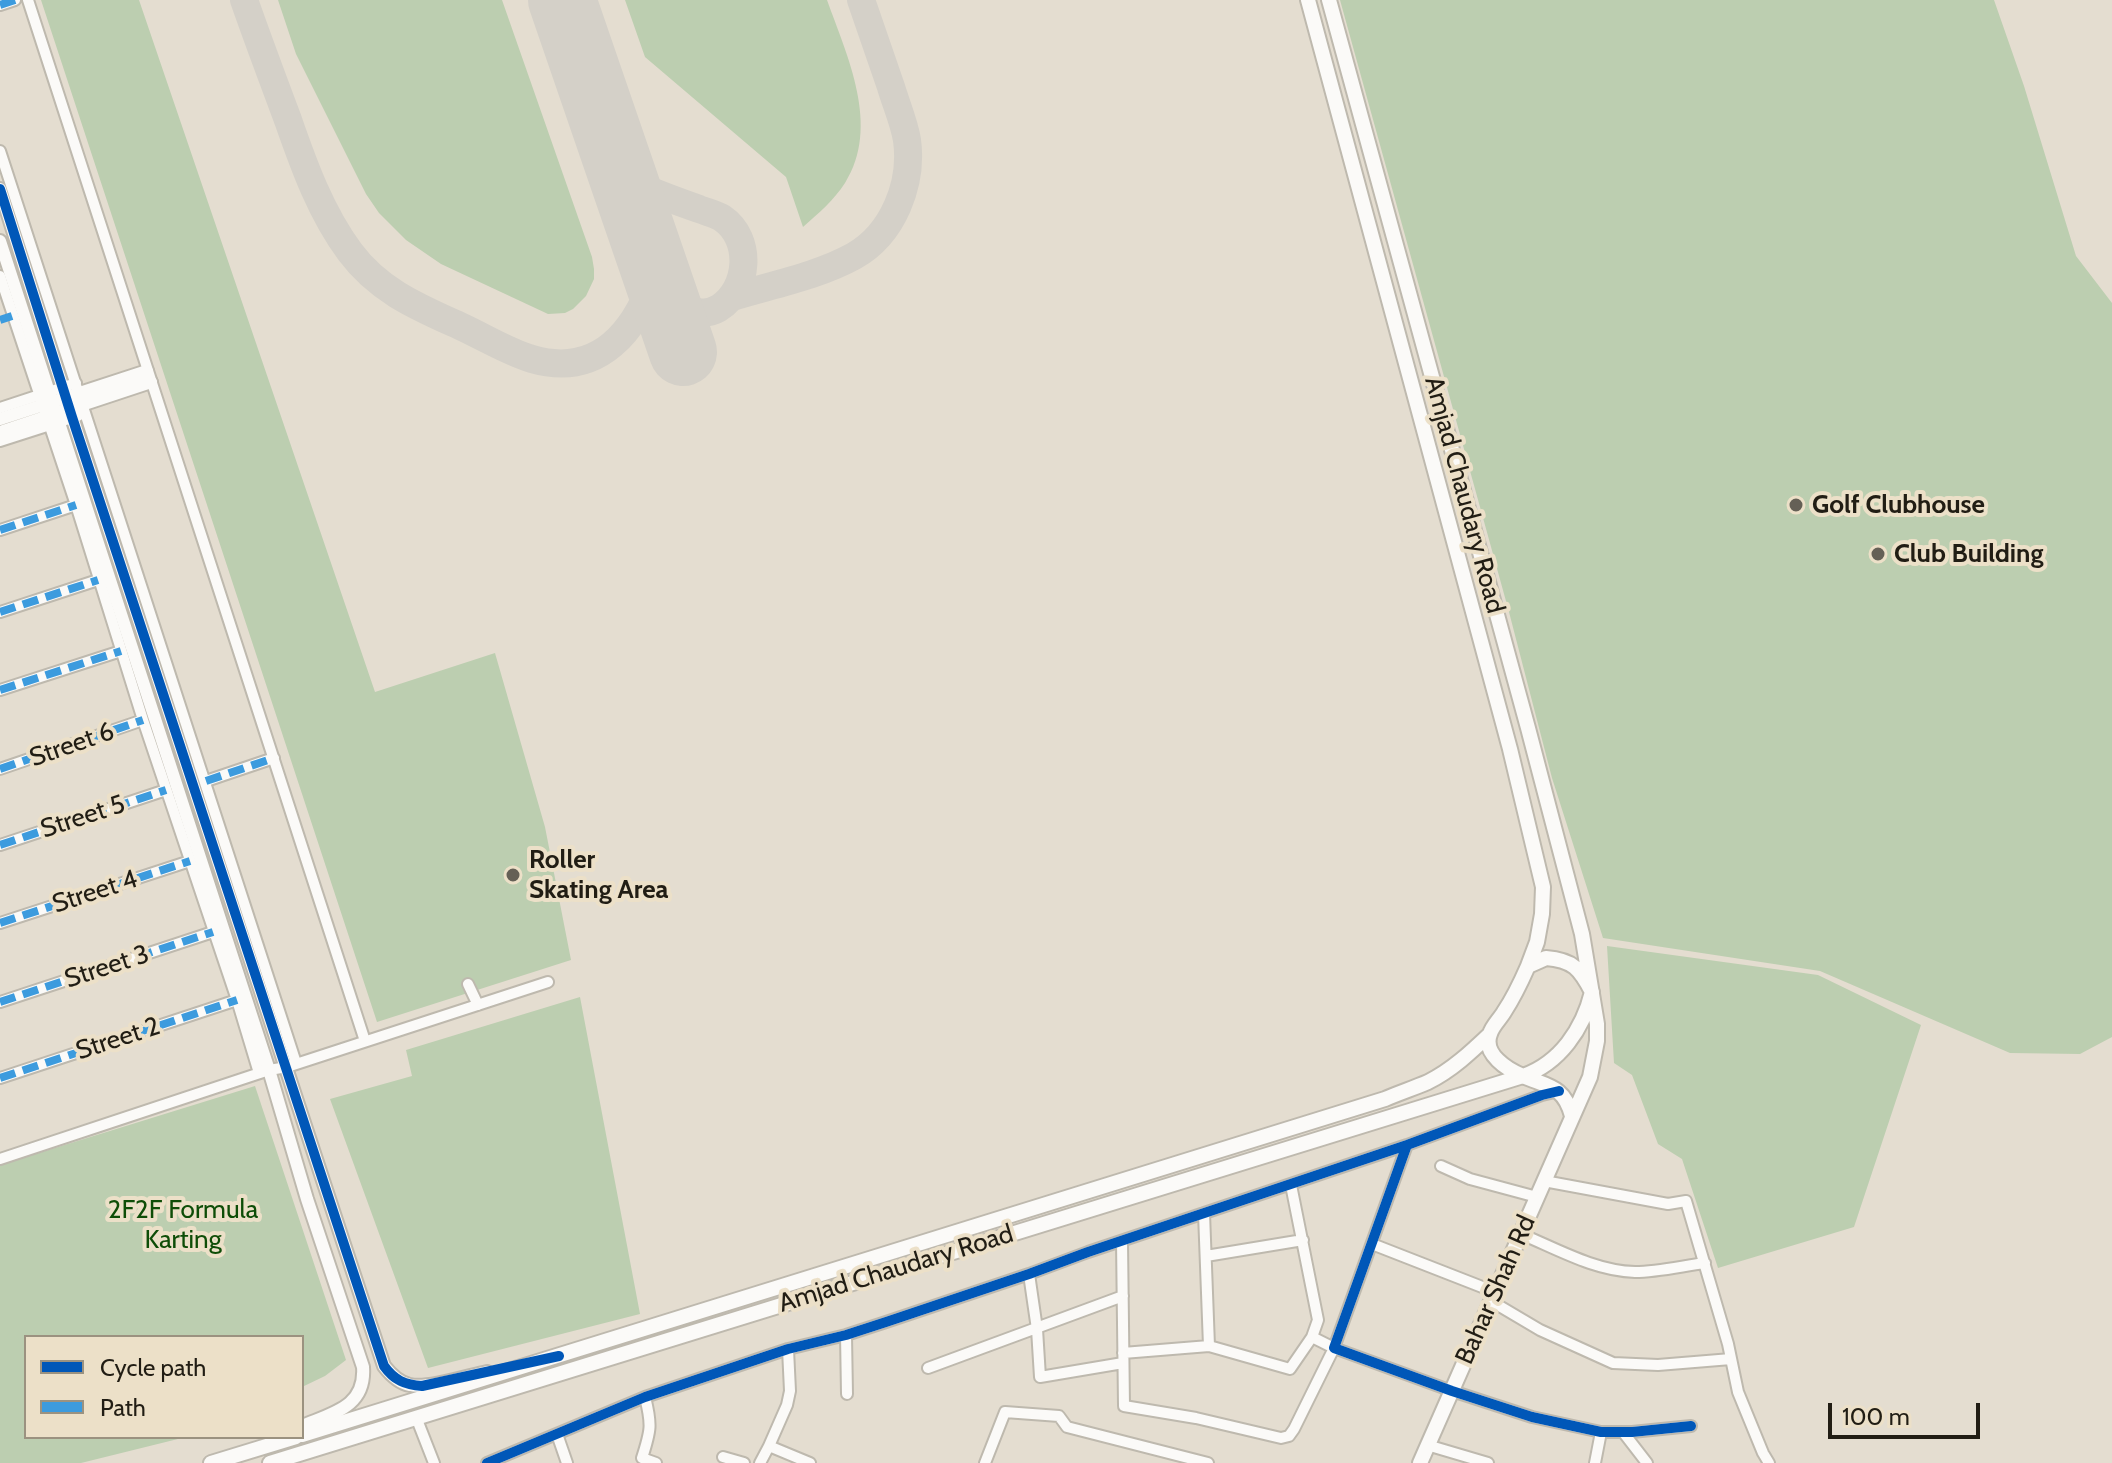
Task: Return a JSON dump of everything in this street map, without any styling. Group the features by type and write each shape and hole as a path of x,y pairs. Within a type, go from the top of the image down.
{"main road":[{"name":"Amjad Chaudary Road","path":"1308,0 1537,859 1543,887 1542,914 1537,942 1528,966"},
{"name":"Amjad Chaudary Road","path":"1329,0 1582,934 1597,1024 1590,1077 1572,1116"},
{"path":"1523,1076 1543,1067 1567,1045 1588,1009 1592,992 1584,976 1563,959 1546,958 1528,966 1513,998 1490,1034 1489,1042 1496,1058 1511,1071 1523,1076 1559,1091 1568,1100 1572,1116"},
{"name":"Amjad Chaudary Road","path":"304,1434 1385,1099 1428,1082 1449,1069 1490,1034"},
{"name":"Amjad Chaudary Road","path":"270,1463 1523,1076"},
{"name":"Bahar Shah Rd","path":"1420,1463 1572,1116"},
{"name":"Amjad Chaudary Road","path":"218,1461 289,1439"}],"street":[{"path":"0,5 15,0"},
{"path":"28,0 365,1041"},
{"path":"0,151 74,400 292,1065"},
{"path":"0,189 206,781 384,1366 408,1385 422,1386 559,1356"},
{"path":"0,241 98,580 213,932 264,1072"},
{"path":"0,276 12,316 49,409 363,1367 364,1379 353,1401 304,1425"},
{"path":"0,320 12,316"},
{"path":"0,432 49,409 149,376"},
{"path":"0,419 49,409 74,400"},
{"path":"0,408 49,409"},
{"path":"0,441 49,409"},
{"path":"0,530 76,505"},
{"path":"0,612 98,580"},
{"path":"0,690 121,651"},
{"name":"Street 6","path":"0,769 143,720"},
{"path":"206,781 274,758"},
{"name":"Street 5","path":"0,845 166,790"},
{"name":"Street 4","path":"0,923 190,861"},
{"name":"Street 3","path":"0,1002 213,932"},
{"path":"0,1159 548,982"},
{"path":"468,984 478,1005"},
{"name":"Street 2","path":"0,1078 237,1000"},
{"path":"487,1463 645,1397 1029,1274 1559,1091"},
{"path":"1122,1241 1124,1406 1196,1418 1281,1438 1289,1436 1334,1348 1407,1145"},
{"path":"1441,1166 1470,1179 1537,1197"},
{"path":"1544,1181 1668,1204 1686,1201 1738,1392 1769,1463"},
{"path":"1029,1274 1040,1377 1123,1358 1209,1346 1290,1369 1312,1337 1318,1320 1291,1185"},
{"path":"1204,1213 1209,1346"},
{"path":"1521,1234 1595,1266 1616,1270 1637,1272 1705,1263"},
{"path":"1206,1256 1303,1240"},
{"path":"1372,1244 1493,1297 1540,1330 1613,1363 1658,1365 1731,1359"},
{"path":"928,1368 1123,1296"},
{"path":"846,1335 847,1394"},
{"path":"1312,1337 1452,1391 1532,1417 1601,1432 1691,1426"},
{"path":"760,1463 787,1405 790,1391 788,1349"},
{"path":"645,1397 651,1421 642,1458 656,1463"},
{"path":"985,1463 1005,1412 1059,1416 1067,1427 1208,1463"},
{"path":"416,1417 434,1463"},
{"path":"1595,1463 1601,1432"},
{"path":"1623,1432 1647,1463"},
{"path":"557,1434 567,1463"},
{"path":"218,1461 271,1439"},
{"path":"1427,1445 1488,1463"},
{"path":"769,1446 810,1463"},
{"path":"723,1457 744,1463"}],"green space":[{"path":"41,0 139,0 375,692 495,653 545,827 571,960 377,1022"},
{"path":"278,0 502,0 592,257 594,279 586,296 573,309 548,314 441,264 406,240 379,213 366,194 296,54"},
{"path":"625,0 827,0 857,91 860,138 855,161 845,183 803,227 786,177 645,57"},
{"path":"1340,0 1994,0 2076,256 2112,303 2112,1037 2080,1054 2010,1053 1820,971 1603,938 1552,778"},
{"path":"1607,946 1818,975 1921,1025 1854,1227 1718,1268 1682,1159 1658,1144 1632,1075 1614,1063"},
{"path":"580,997 640,1314 428,1368 330,1099 412,1076 406,1050"},
{"name":"2F2F Formula Karting","path":"255,1086 346,1360 325,1376 304,1386 304,1335 24,1335 24,1439 178,1439 81,1463 0,1463 0,1165"}],"taxiway":[{"path":"244,0 314,189 350,252 386,288 414,305 532,359 577,362 596,355 626,330 648,293 656,272"},
{"path":"732,297 810,275 854,256 880,235 897,206 907,174 907,140 861,0"},
{"path":"620,169 628,181 722,218 739,238 743,251 741,277 729,300 713,311 695,311 683,304 656,272"}],"runway":[{"path":"562,0 683,352"}],"marked path":[{"path":"0,5 15,0"},
{"path":"0,320 12,316"},
{"path":"0,530 76,505"},
{"path":"0,612 98,580"},
{"path":"0,690 121,651"},
{"path":"0,769 143,720"},
{"path":"206,781 274,758"},
{"path":"0,845 166,790"},
{"path":"0,923 190,861"},
{"path":"0,1002 213,932"},
{"path":"0,1078 237,1000"}],"cycle path":[{"path":"0,189 384,1366 400,1381 422,1386 559,1356"},
{"path":"487,1463 645,1397 788,1349 886,1322 1559,1091"},
{"path":"1407,1145 1334,1348 1532,1417 1601,1432 1691,1426"}],"place":[{"name":"Golf Clubhouse","path":"1796,505"},
{"name":"Club Building","path":"1878,554"},
{"name":"Roller Skating Area","path":"513,875"}]}
